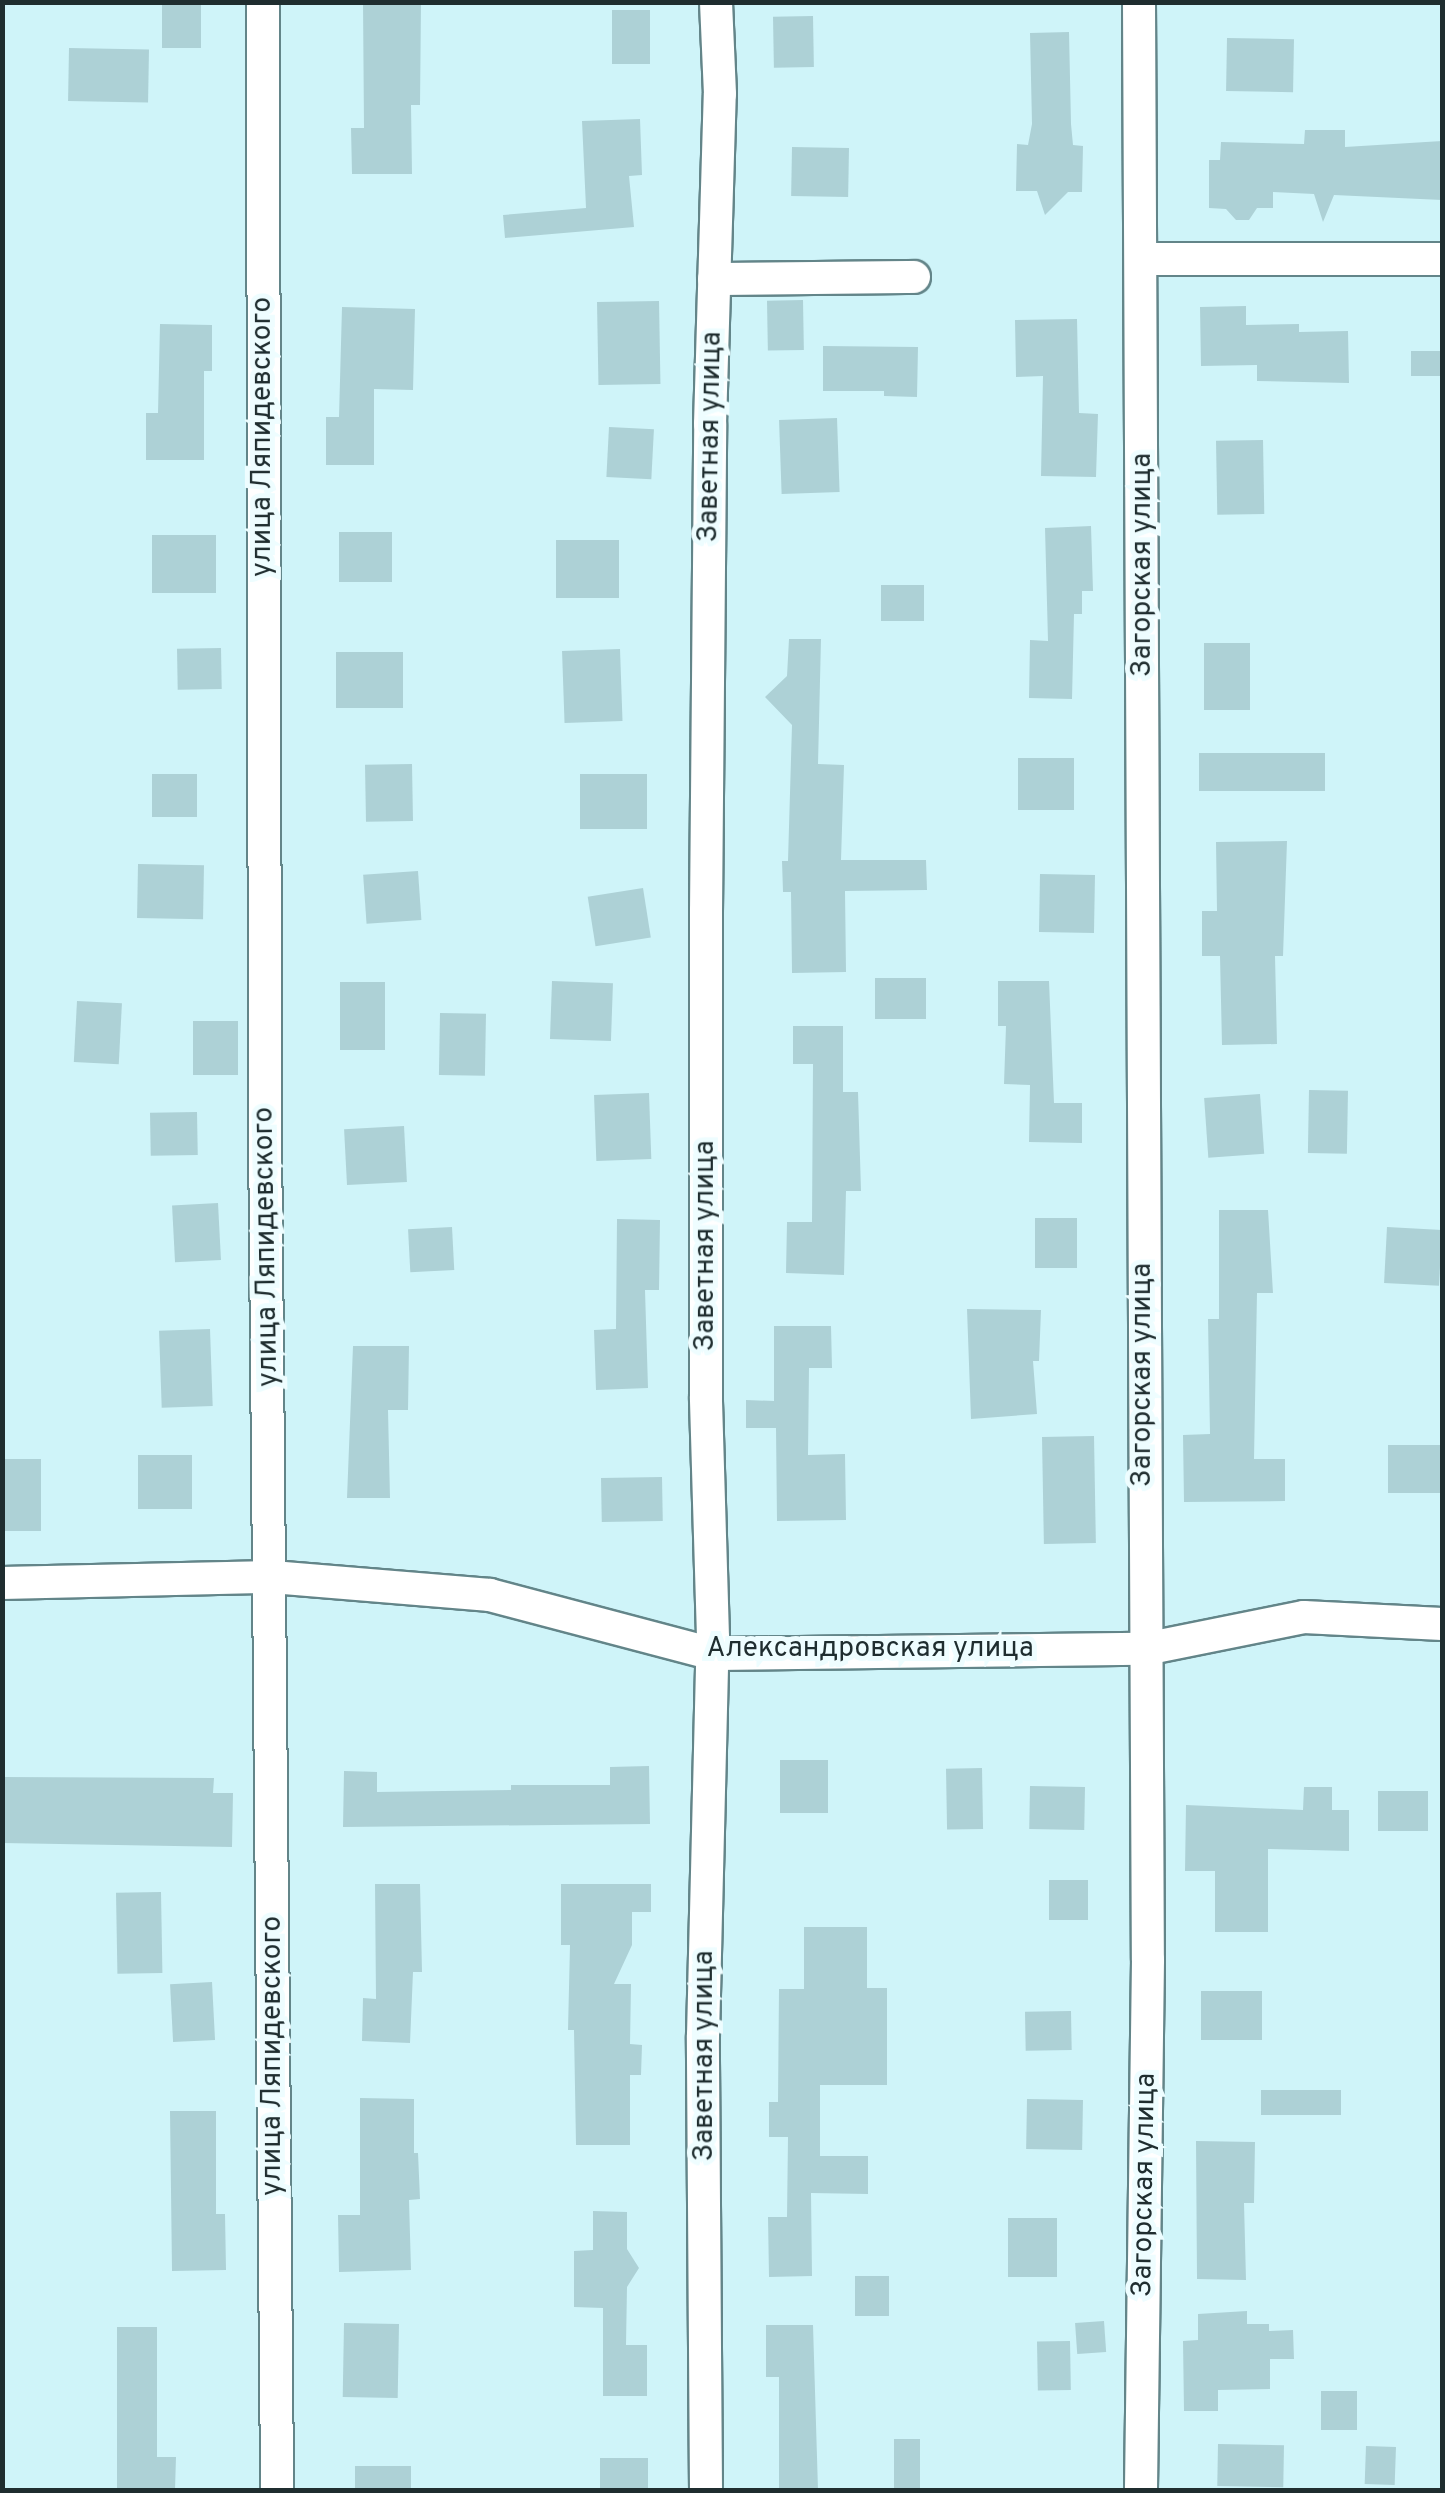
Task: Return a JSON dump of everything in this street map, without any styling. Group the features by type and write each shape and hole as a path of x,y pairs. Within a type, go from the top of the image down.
{"street":[{"name":"улица Ляпидевского","path":"263,2 265,1130 272,1576 277,2490"},
{"name":"Заветная улица","path":"706,2490 703,2036 712,1654 706,1397 706,891 720,94 716,2"},
{"name":"Загорская улица","path":"1139,2 1148,1980 1141,2490"},
{"path":"1142,258 1442,259"},
{"path":"714,279 914,277"},
{"name":"Александровская улица","path":"2,1583 272,1576 490,1595 712,1654 1145,1649 1304,1617 1442,1624"}],"building":[{"path":"162,2 201,2 201,48 162,48"},
{"path":"363,2 421,2 420,105 411,105 412,174 352,174 351,128 364,128"},
{"path":"612,10 650,10 650,64 612,64"},
{"path":"813,16 814,67 774,68 773,17"},
{"path":"1069,32 1071,124 1073,145 1083,146 1082,192 1068,192 1045,215 1037,191 1016,191 1017,144 1028,145 1032,124 1030,33"},
{"path":"1227,38 1294,39 1293,92 1226,91"},
{"path":"69,48 149,49 148,102 68,101"},
{"path":"640,119 642,175 629,176 634,227 505,238 503,215 586,208 582,121"},
{"path":"1305,130 1345,130 1345,147 1442,141 1442,200 1334,195 1323,222 1314,194 1273,192 1273,208 1257,208 1249,220 1236,220 1226,209 1209,208 1209,160 1220,160 1221,142 1304,144"},
{"path":"792,147 849,148 848,197 791,196"},
{"path":"803,300 804,350 768,351 767,301"},
{"path":"659,301 660,384 598,385 597,302"},
{"path":"1246,306 1246,325 1299,324 1299,332 1348,331 1349,383 1257,381 1257,365 1201,366 1200,307"},
{"path":"342,307 415,309 413,390 374,389 374,465 326,465 326,417 339,417"},
{"path":"1077,319 1079,413 1098,414 1096,477 1041,476 1043,376 1016,377 1015,320"},
{"path":"160,324 212,325 212,371 204,371 204,460 146,460 146,413 158,413"},
{"path":"823,346 918,347 917,397 884,396 884,391 823,391"},
{"path":"1411,351 1442,351 1442,376 1411,376"},
{"path":"837,418 840,492 782,494 779,420"},
{"path":"609,427 654,429 651,479 606,477"},
{"path":"1263,440 1264,514 1217,515 1216,441"},
{"path":"1091,526 1093,591 1082,591 1082,614 1074,614 1072,699 1029,698 1030,640 1048,641 1045,528"},
{"path":"339,532 392,532 392,582 339,582"},
{"path":"152,535 216,535 216,593 152,593"},
{"path":"556,540 619,540 619,598 556,598"},
{"path":"881,585 924,585 924,621 881,621"},
{"path":"789,639 821,639 818,764 844,765 841,860 926,860 927,890 845,891 846,972 792,973 791,892 783,892 782,861 788,861 792,725 765,697 787,676"},
{"path":"1204,643 1250,643 1250,710 1204,710"},
{"path":"221,648 222,689 178,690 177,649"},
{"path":"620,649 623,721 565,723 562,651"},
{"path":"336,652 403,652 403,708 336,708"},
{"path":"1199,753 1325,753 1325,791 1199,791"},
{"path":"1018,758 1074,758 1074,810 1018,810"},
{"path":"412,764 413,821 366,822 365,765"},
{"path":"152,774 197,774 197,817 152,817"},
{"path":"580,774 647,774 647,829 580,829"},
{"path":"1287,841 1283,956 1275,956 1277,1044 1222,1045 1220,956 1202,956 1202,911 1217,911 1216,842"},
{"path":"138,864 204,865 203,919 137,918"},
{"path":"418,871 421,920 367,924 363,875"},
{"path":"1040,874 1095,875 1094,933 1039,932"},
{"path":"643,888 651,937 596,946 588,897"},
{"path":"875,978 926,978 926,1019 875,1019"},
{"path":"552,981 613,983 611,1041 550,1039"},
{"path":"998,981 1049,981 1054,1103 1082,1103 1082,1143 1029,1142 1030,1085 1004,1084 1006,1026 998,1026"},
{"path":"340,982 385,982 385,1050 340,1050"},
{"path":"77,1001 122,1003 119,1064 74,1062"},
{"path":"440,1013 486,1014 485,1076 439,1075"},
{"path":"193,1021 238,1021 238,1075 193,1075"},
{"path":"793,1026 843,1026 843,1092 858,1092 861,1191 846,1191 844,1275 786,1273 787,1222 812,1222 813,1064 793,1064"},
{"path":"1309,1090 1348,1091 1347,1154 1308,1153"},
{"path":"649,1093 651,1159 596,1161 594,1095"},
{"path":"1260,1094 1264,1154 1208,1158 1204,1098"},
{"path":"197,1112 198,1155 151,1156 150,1113"},
{"path":"404,1126 407,1182 347,1185 344,1129"},
{"path":"218,1203 221,1260 175,1262 172,1205"},
{"path":"1219,1210 1268,1210 1273,1293 1257,1293 1254,1459 1285,1459 1285,1501 1184,1502 1183,1435 1210,1434 1208,1319 1219,1319"},
{"path":"1035,1218 1077,1218 1077,1268 1035,1268"},
{"path":"617,1219 660,1220 659,1290 645,1290 648,1388 596,1390 594,1330 616,1329"},
{"path":"452,1227 454,1270 410,1272 408,1229"},
{"path":"1387,1227 1442,1230 1439,1286 1384,1283"},
{"path":"967,1309 1041,1310 1039,1361 1033,1361 1037,1414 971,1419"},
{"path":"774,1326 831,1326 832,1368 809,1368 808,1455 845,1454 846,1520 777,1521 776,1428 746,1428 746,1400 774,1401"},
{"path":"210,1329 213,1406 162,1408 159,1331"},
{"path":"353,1346 409,1346 408,1410 388,1410 390,1498 347,1498"},
{"path":"1094,1436 1096,1543 1044,1544 1042,1437"},
{"path":"1388,1445 1442,1445 1442,1493 1388,1493"},
{"path":"138,1455 192,1455 192,1509 138,1509"},
{"path":"2,1459 41,1459 41,1531 2,1531"},
{"path":"662,1477 663,1521 602,1522 601,1478"},
{"path":"780,1760 828,1760 828,1813 780,1813"},
{"path":"649,1766 650,1824 343,1827 344,1771 377,1772 377,1792 511,1790 511,1785 610,1785 610,1767"},
{"path":"982,1768 983,1829 947,1830 946,1769"},
{"path":"2,1777 214,1778 213,1793 233,1793 232,1847 2,1843"},
{"path":"1030,1786 1085,1787 1084,1830 1029,1829"},
{"path":"1304,1787 1332,1787 1332,1810 1349,1810 1349,1851 1268,1849 1268,1932 1215,1932 1215,1871 1185,1871 1186,1805 1303,1810"},
{"path":"1378,1791 1428,1791 1428,1831 1378,1831"},
{"path":"1049,1880 1088,1880 1088,1920 1049,1920"},
{"path":"375,1884 420,1884 422,1972 413,1972 410,2043 362,2041 363,1998 376,1999"},
{"path":"561,1884 651,1884 651,1912 632,1912 632,1945 614,1984 631,1984 630,2044 642,2045 641,2075 630,2075 630,2145 576,2145 574,2030 568,2030 570,1945 561,1945"},
{"path":"161,1892 162,1973 117,1974 116,1893"},
{"path":"804,1927 867,1927 867,1988 887,1988 887,2085 820,2085 820,2156 868,2156 868,2194 811,2193 812,2276 769,2277 768,2217 787,2217 788,2137 769,2137 769,2102 778,2102 779,1989 804,1989"},
{"path":"212,1982 215,2040 173,2042 170,1984"},
{"path":"1201,1991 1262,1991 1262,2040 1201,2040"},
{"path":"1071,2011 1072,2050 1026,2051 1025,2012"},
{"path":"1261,2090 1341,2090 1341,2115 1261,2115"},
{"path":"360,2098 414,2099 414,2153 418,2153 420,2199 409,2200 411,2270 339,2272 338,2215 360,2215"},
{"path":"1027,2099 1083,2100 1082,2150 1026,2149"},
{"path":"170,2111 216,2111 216,2214 225,2214 226,2270 172,2271"},
{"path":"1196,2141 1255,2142 1254,2203 1244,2203 1246,2280 1197,2279"},
{"path":"593,2211 627,2212 627,2249 639,2268 627,2287 626,2345 647,2345 647,2396 603,2396 603,2308 574,2307 574,2251 593,2250"},
{"path":"1008,2218 1057,2218 1057,2277 1008,2277"},
{"path":"855,2276 889,2276 889,2316 855,2316"},
{"path":"1247,2311 1247,2324 1269,2324 1269,2331 1293,2330 1294,2359 1270,2359 1270,2389 1218,2390 1218,2411 1184,2411 1183,2341 1198,2340 1198,2314"},
{"path":"1104,2321 1106,2352 1077,2354 1075,2323"},
{"path":"344,2323 399,2324 398,2398 343,2397"},
{"path":"766,2325 813,2325 818,2490 779,2490 779,2377 766,2377"},
{"path":"117,2327 157,2327 157,2457 176,2457 175,2490 117,2489"},
{"path":"1070,2341 1071,2390 1038,2391 1037,2342"},
{"path":"1321,2391 1357,2391 1357,2430 1321,2430"},
{"path":"894,2439 920,2439 920,2490 894,2490"},
{"path":"1218,2444 1284,2445 1283,2487 1217,2486"},
{"path":"1366,2446 1396,2447 1395,2485 1365,2484"},
{"path":"600,2458 648,2458 648,2490 600,2490"},
{"path":"355,2466 411,2466 411,2490 355,2490"}]}
